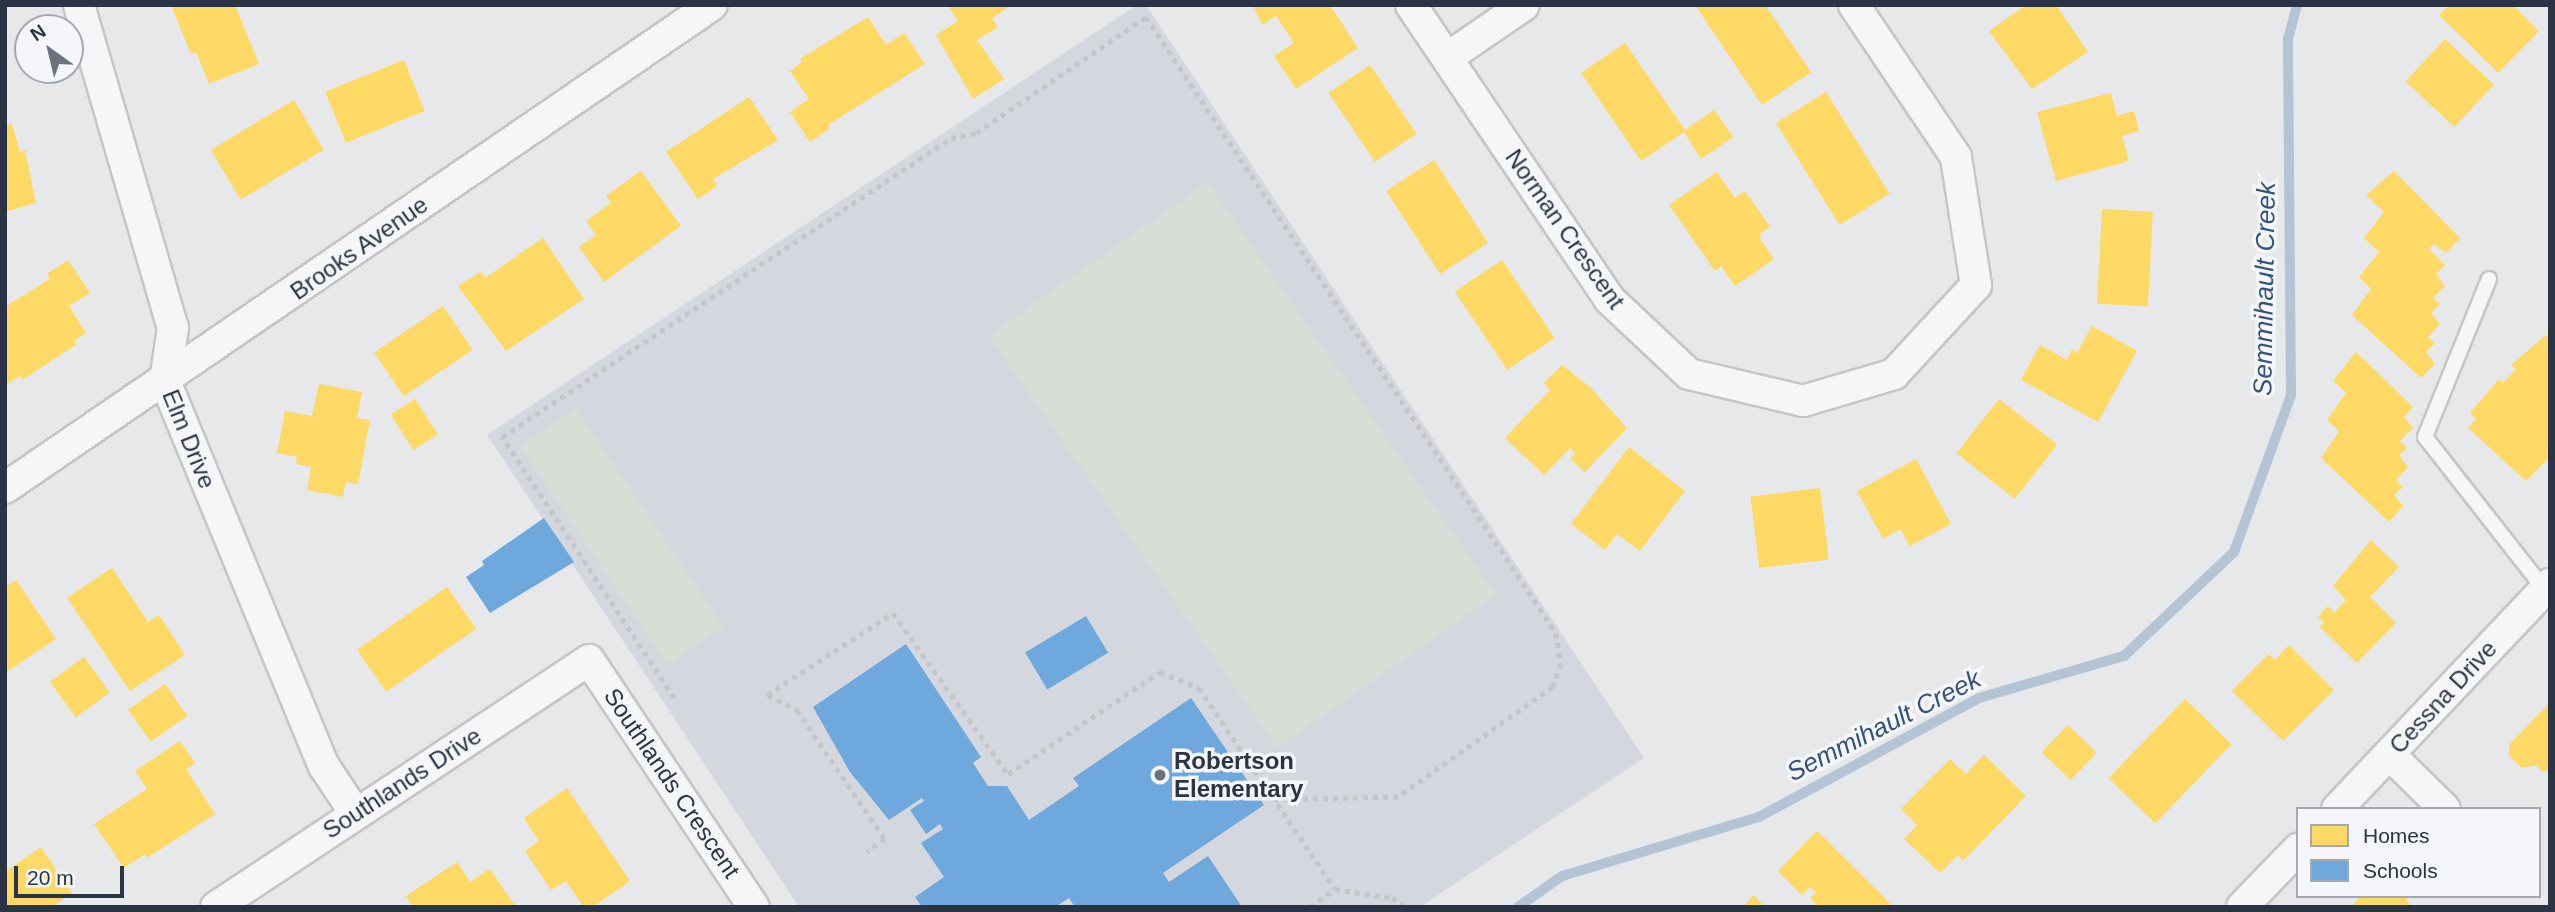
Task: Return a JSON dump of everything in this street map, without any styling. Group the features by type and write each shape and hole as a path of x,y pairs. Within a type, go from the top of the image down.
{"street":[{"name":"Elm Drive","path":"79,5 173,328 165,381 324,766 355,813"},
{"name":"Brooks Avenue","path":"5,488 712,5"},
{"name":"Norman Crescent","path":"1411,5 1609,299 1689,374 1804,401 1894,374 1976,285 1956,156 1854,5"},
{"path":"1447,58 1524,5"},
{"name":"Cessna Drive","path":"2339,807 2547,587"},
{"name":"Southlands Drive","path":"216,907 589,660"},
{"name":"Southlands Crescent","path":"589,660 754,907"},
{"path":"2389,754 2443,807"},
{"path":"2242,907 2296,851"}],"lane":[{"path":"2489,279 2425,437 2547,587"}],"path":[{"path":"674,698 502,437 951,138 976,133 1146,17 1556,633 1561,664 1553,687 1398,797 1274,800"},
{"path":"867,852 886,839 797,710 767,695 893,613 1008,774 1160,672 1199,688 1335,889"},
{"path":"1310,907 1335,889 1392,898 1406,907"}],"shaded area":[{"path":"1137,5 1146,5 1644,758 1420,907 799,907 487,435"},
{"path":"1207,182 1496,595 1277,748 988,335"},
{"path":"576,408 724,627 667,665 520,446"}],"building: Homes":[{"path":"179,5 235,5 259,64 209,84 196,52 191,54 172,8"},
{"path":"948,5 1012,5 992,18 998,27 977,40 1004,79 973,99 936,35 958,21"},
{"path":"1253,5 1330,5 1358,48 1296,89 1274,56 1294,43 1276,16 1262,25"},
{"path":"1695,5 1765,5 1811,72 1762,105"},
{"path":"2026,5 2056,5 2088,52 2032,89 1989,31"},
{"path":"2449,5 2513,5 2539,31 2498,73 2439,15"},
{"path":"868,17 886,45 904,33 925,64 828,125 830,128 810,142 790,112 809,99 790,71 802,62 800,59"},
{"path":"2445,39 2494,85 2454,127 2405,81"},
{"path":"1625,43 1685,130 1714,110 1733,137 1701,159 1684,132 1641,161 1581,73"},
{"path":"404,60 425,111 346,143 325,92"},
{"path":"1370,65 1416,134 1375,162 1329,93"},
{"path":"1826,92 1890,194 1840,225 1776,123"},
{"path":"2111,93 2117,116 2134,111 2139,131 2122,136 2129,161 2056,181 2037,112"},
{"path":"749,97 778,140 713,179 717,186 698,199 666,152"},
{"path":"294,100 324,150 241,200 211,150"},
{"path":"12,124 20,152 25,150 36,203 5,212 5,126"},
{"path":"1434,160 1488,243 1440,274 1386,191"},
{"path":"641,171 681,226 604,282 579,247 596,235 586,221 611,203 606,196"},
{"path":"2394,171 2460,238 2446,253 2434,244 2429,249 2445,265 2436,274 2445,286 2433,298 2440,304 2431,313 2440,324 2428,337 2435,343 2426,352 2435,364 2421,378 2352,315 2371,289 2359,277 2379,252 2364,238 2384,212 2366,195"},
{"path":"1717,172 1735,198 1745,191 1770,227 1760,234 1774,259 1735,286 1721,266 1715,271 1669,205"},
{"path":"2102,209 2153,212 2148,307 2097,304"},
{"path":"543,238 584,299 506,351 458,286 481,272 485,278"},
{"path":"68,260 90,293 69,306 86,333 74,341 76,345 22,380 20,376 5,385 5,307 50,279 47,274"},
{"path":"1502,260 1555,338 1507,370 1455,292"},
{"path":"443,306 473,350 404,396 374,352"},
{"path":"2092,326 2137,351 2098,422 2021,380 2040,345 2067,360 2072,349 2077,353"},
{"path":"2546,335 2550,339 2549,458 2526,481 2468,428 2476,419 2470,413 2499,379 2503,383 2516,369 2511,365"},
{"path":"2356,352 2413,407 2404,417 2413,428 2400,441 2407,448 2399,455 2408,467 2396,480 2403,487 2394,495 2403,506 2389,522 2321,458 2339,431 2327,420 2346,393 2333,381"},
{"path":"1562,365 1591,388 1627,428 1585,472 1570,459 1575,453 1570,448 1544,475 1505,438 1550,390 1544,383"},
{"path":"319,384 362,392 357,418 370,420 358,484 346,482 343,497 307,490 311,467 296,464 297,457 277,453 285,411 312,416"},
{"path":"415,399 438,434 414,450 391,415"},
{"path":"1999,399 2057,445 2015,499 1957,453"},
{"path":"1629,447 1685,491 1640,551 1617,534 1605,550 1571,524"},
{"path":"1916,459 1951,524 1910,546 1900,529 1883,539 1857,491"},
{"path":"1820,488 1829,559 1759,568 1751,497"},
{"path":"2371,540 2399,567 2370,597 2396,623 2357,663 2320,627 2324,622 2318,617 2328,606 2334,613 2346,600 2333,586"},
{"path":"112,568 148,622 159,615 185,655 130,691 67,598"},
{"path":"16,580 56,639 5,673 5,587"},
{"path":"447,587 476,629 386,692 357,650"},
{"path":"2289,645 2334,690 2283,741 2232,691 2269,654 2275,660"},
{"path":"84,657 110,693 76,717 50,682"},
{"path":"165,684 187,716 151,742 128,710"},
{"path":"2185,699 2232,744 2155,823 2109,778"},
{"path":"2550,702 2550,770 2543,772 2536,765 2522,768 2509,756 2509,745"},
{"path":"2068,725 2097,753 2070,780 2042,752"},
{"path":"180,741 195,763 186,769 215,814 147,858 145,854 124,868 94,824 147,789 135,771"},
{"path":"1984,755 2026,796 1963,861 1958,855 1940,873 1904,839 1917,825 1901,809 1950,759 1966,774"},
{"path":"567,788 630,881 593,907 584,907 566,881 551,890 525,851 539,841 524,818"},
{"path":"1817,831 1893,907 1818,907 1810,898 1816,893 1810,887 1802,895 1778,871"},
{"path":"41,847 72,893 52,907 5,907 5,872"},
{"path":"457,862 470,882 490,869 516,907 413,907 406,896"},
{"path":"1754,895 1765,907 1743,907"},
{"path":"2359,898 2408,898 2406,900 2413,907 2351,907"}],"building: Schools":[{"path":"544,518 574,562 490,613 466,577 484,565 482,561"},
{"path":"1086,616 1108,653 1047,689 1025,653"},
{"name":"Robertson Elementary","path":"906,644 981,757 973,763 988,786 1007,786 1029,820 1079,786 1073,778 1191,698 1264,805 1163,873 1169,882 1208,856 1242,907 1075,907 1069,898 1055,907 922,907 915,897 944,877 921,843 943,829 940,824 926,834 910,810 924,801 922,798 889,820 850,772 813,707"}],"waterway":[{"name":"Semmihault Creek","path":"1518,907 1562,876 1759,817 1979,698 2124,656 2234,552 2291,395 2288,39 2297,5"}],"place":[{"name":"Robertson Elementary","path":"1160,775"}]}
